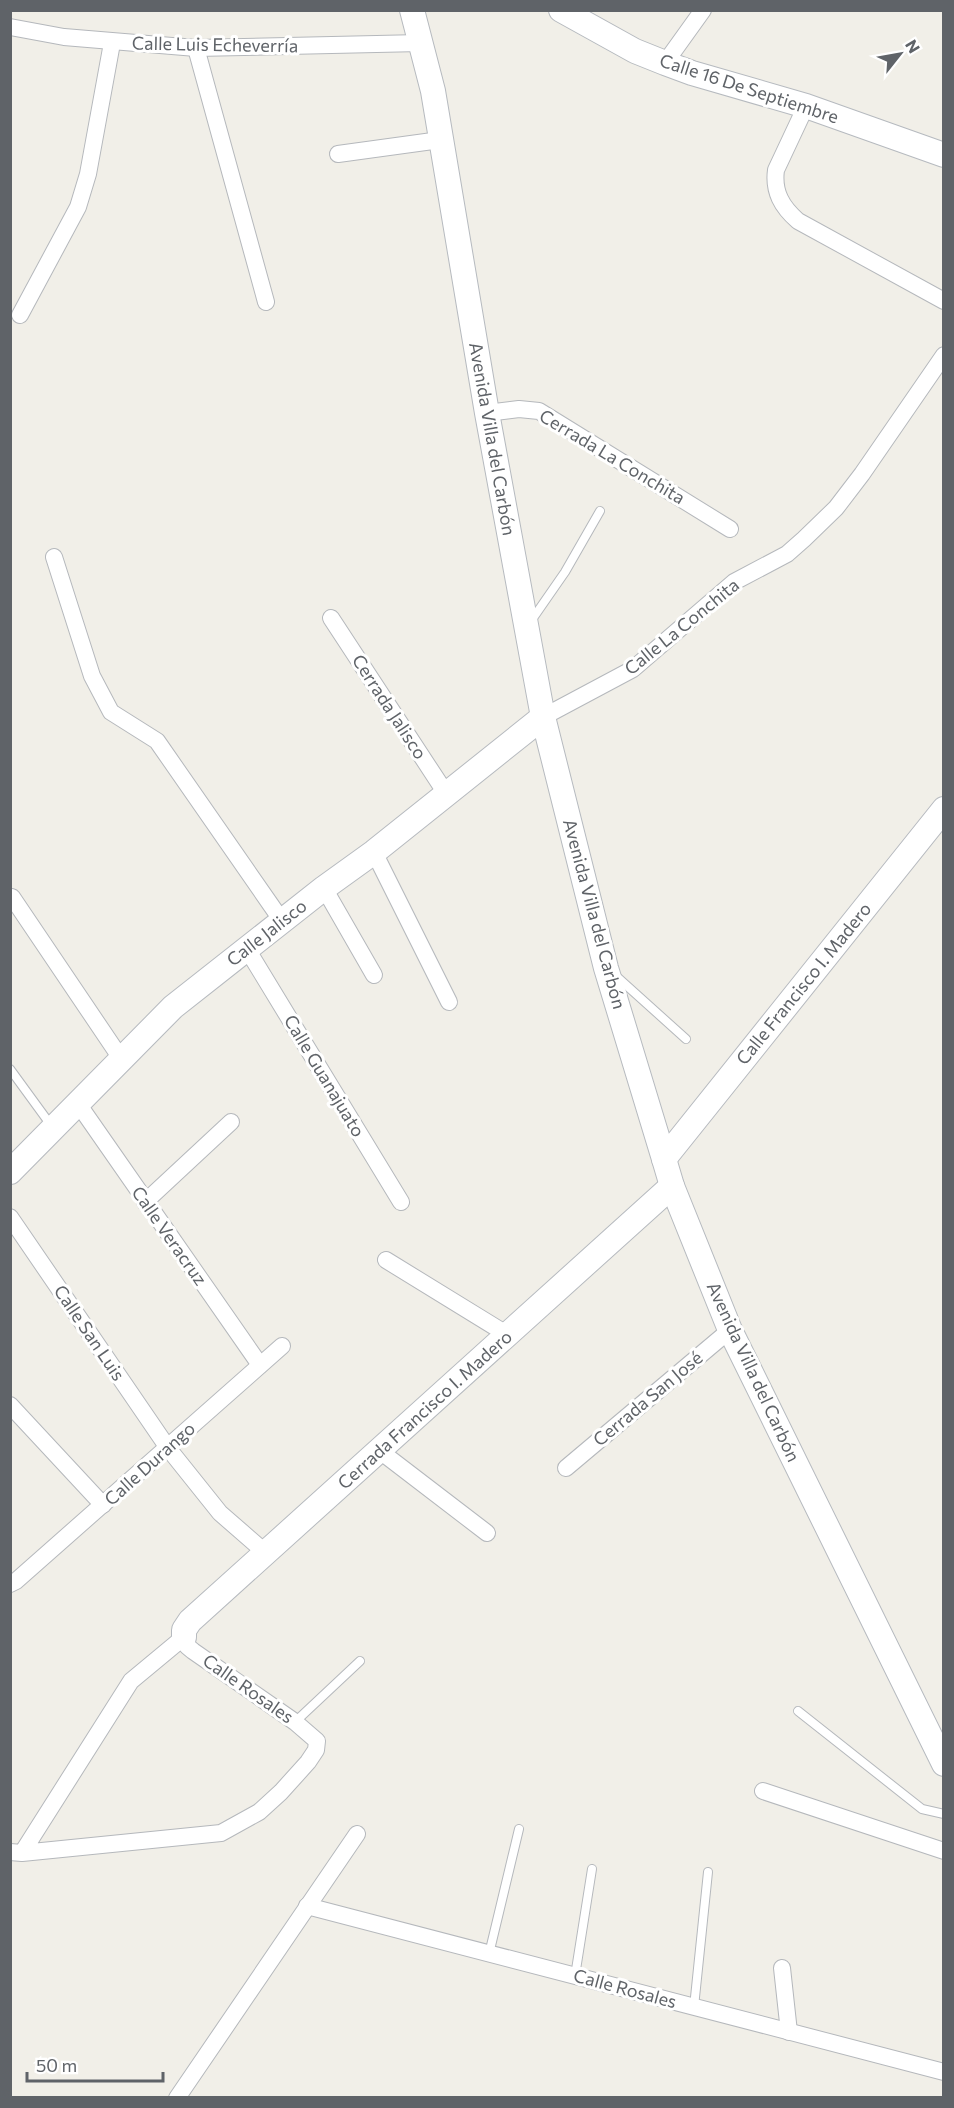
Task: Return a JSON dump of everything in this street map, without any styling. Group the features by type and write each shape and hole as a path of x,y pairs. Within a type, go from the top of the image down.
{"street":[{"name":"Avenida Villa del Carbón","path":"412,10 433,92 487,413 543,717 606,968 672,1186 730,1330 944,1764"},
{"name":"Calle 16 De Septiembre","path":"561,10 626,46 665,63 806,106 944,155"},
{"path":"665,63 703,10"},
{"name":"Calle Luis Echeverría","path":"10,27 64,37 195,48 421,43"},
{"path":"20,315 78,207 83,192 112,42"},
{"path":"195,48 266,302"},
{"path":"806,106 776,170 775,181 781,203 798,221 944,301"},
{"path":"338,154 440,140"},
{"name":"Calle La Conchita","path":"543,717 633,669 734,582 787,554 830,514 862,474 944,355"},
{"name":"Cerrada La Conchita","path":"487,413 519,409 539,411 730,529"},
{"path":"54,557 92,676 111,712 157,741 282,921"},
{"name":"Cerrada Jalisco","path":"331,618 447,795"},
{"name":"Calle Jalisco","path":"10,1172 173,1008 324,888 447,795 543,717"},
{"name":"Calle Francisco I. Madero","path":"664,1159 944,809"},
{"path":"374,852 449,1002"},
{"path":"324,888 374,975"},
{"path":"12,897 122,1060"},
{"name":"Calle Guanajuato","path":"247,949 401,1202"},
{"name":"Calle Veracruz","path":"79,1105 260,1365"},
{"path":"145,1202 231,1122"},
{"name":"Cerrada Francisco I. Madero","path":"184,1637 184,1630 190,1621 672,1186"},
{"name":"Calle San Luis","path":"10,1217 168,1448 220,1513 266,1553"},
{"path":"386,1260 508,1335"},
{"name":"Cerrada San José","path":"566,1468 730,1330"},
{"name":"Calle Durango","path":"13,1583 282,1346"},
{"path":"10,1405 103,1505"},
{"path":"380,1451 487,1533"},
{"path":"16,1852 131,1681 184,1637"},
{"name":"Calle Rosales","path":"16,1852 221,1833 260,1812 308,1762 318,1744 316,1738 193,1651 187,1646 184,1637"},
{"path":"763,1791 944,1851"},
{"path":"177,2097 357,1834"},
{"name":"Calle Rosales","path":"307,1906 944,2072"},
{"path":"782,1968 789,2031"}],"lane":[{"path":"528,626 565,572 600,511"},
{"path":"606,968 686,1039"},
{"path":"10,1069 53,1128"},
{"path":"295,1722 360,1661"},
{"path":"798,1711 922,1809 944,1815"},
{"path":"489,1954 519,1829"},
{"path":"575,1976 592,1869"},
{"path":"694,2007 708,1872"}]}
